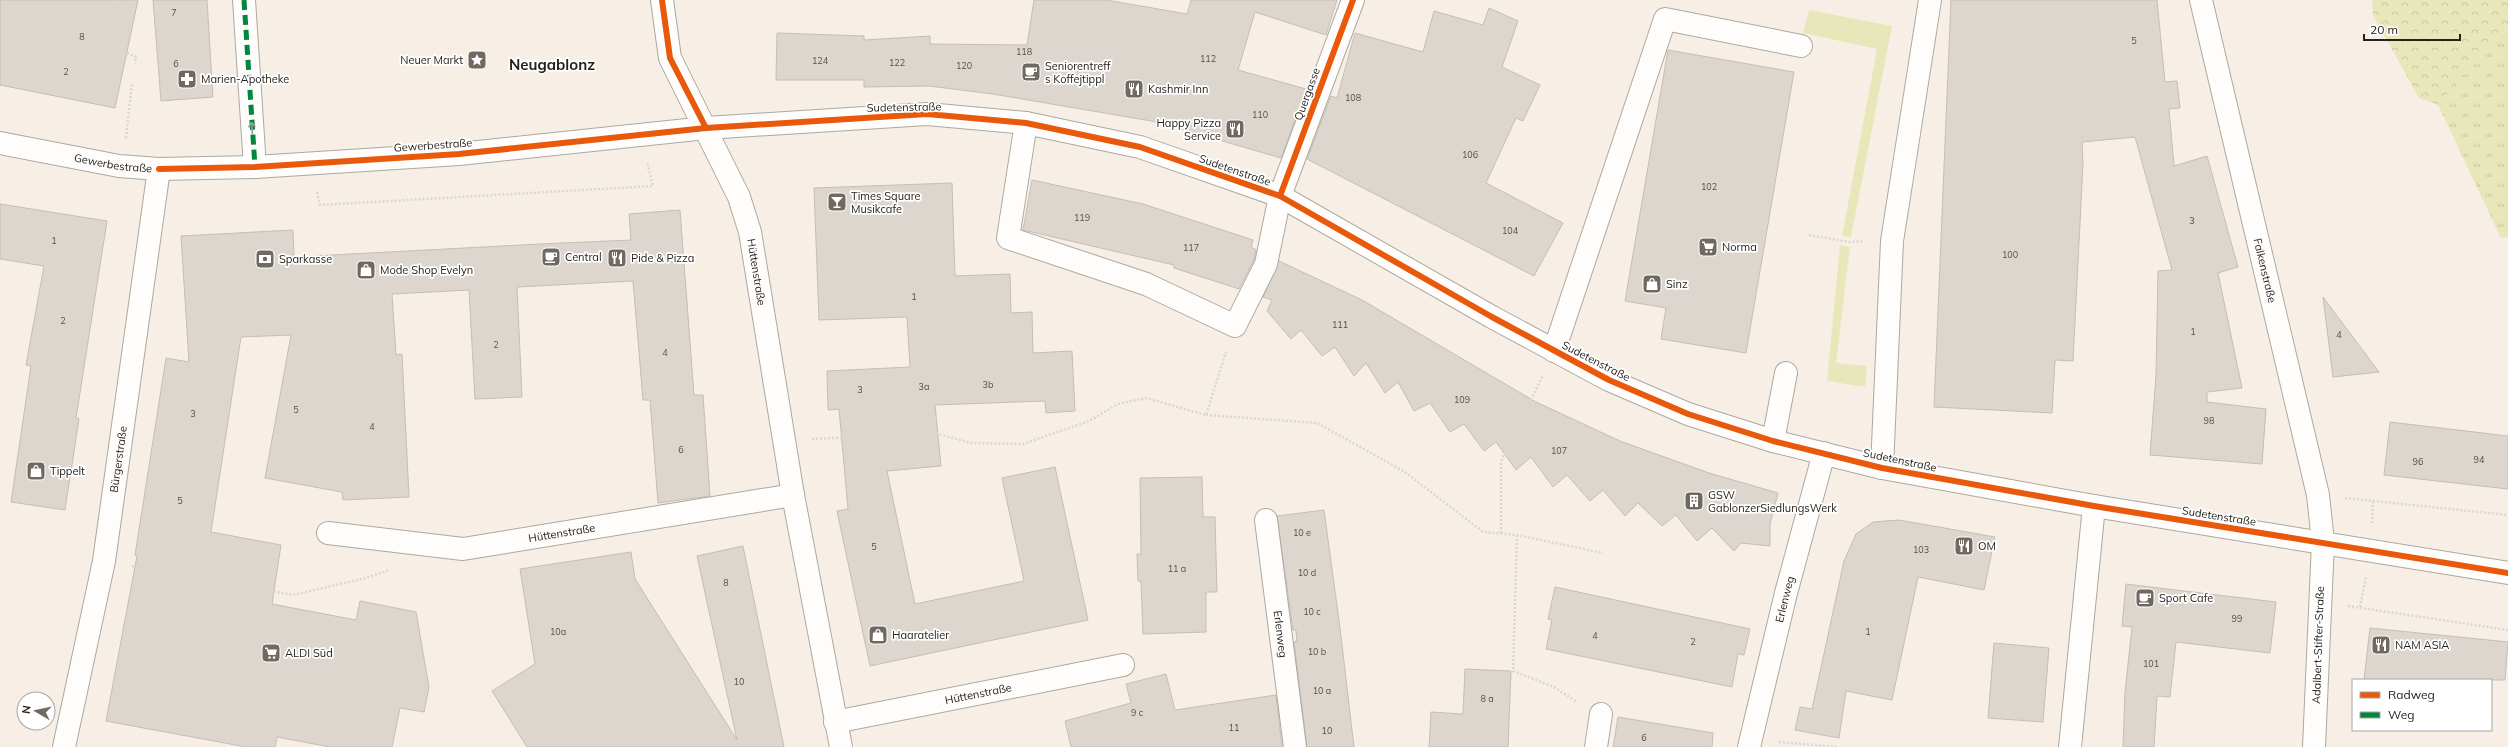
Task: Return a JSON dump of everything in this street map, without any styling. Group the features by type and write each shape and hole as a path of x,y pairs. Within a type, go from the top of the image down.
{"street":[{"path":"244,0 255,167"},
{"name":"Hüttenstraße","path":"662,0 665,32 670,58 739,197 750,232 786,440 793,495 835,722 841,747"},
{"name":"Quergasse","path":"1235,326 1266,264 1280,196 1353,0"},
{"path":"1882,468 1892,241 1930,0"},
{"name":"Falkenstraße","path":"2202,0 2318,495 2322,542"},
{"path":"1554,351 1665,19 1801,46"},
{"name":"Sudetenstraße","path":"706,128 927,114 1026,123 1140,147 1280,196 1554,351 1609,380 1688,414 1773,440 1882,468 2094,506 2508,573"},
{"path":"1026,123 1008,238 1146,284 1235,326"},
{"name":"Gewerbestraße","path":"0,143 123,166 159,168 255,167 459,154 706,128"},
{"name":"Bürgerstraße","path":"64,747 104,561 159,168"},
{"path":"1773,440 1786,373"},
{"name":"Erlenweg","path":"1750,743 1786,593 1824,453"},
{"name":"Hüttenstraße","path":"328,533 463,549 793,495"},
{"path":"2070,747 2094,506"},
{"name":"Erlenweg","path":"1266,520 1295,747"},
{"name":"Adalbert-Stifter-Straße","path":"2314,747 2322,542"},
{"name":"Hüttenstraße","path":"835,722 1122,665"},
{"path":"1596,747 1601,714"}],"path":[{"path":"116,0 123,51 136,57 135,64"},
{"path":"123,166 132,82"},
{"path":"310,164 320,205 653,186 640,136"},
{"path":"1809,235 1850,242"},
{"path":"1206,415 1235,326"},
{"path":"786,440 935,433 970,443 1023,444 1089,421 1118,404 1146,398 1206,415 1317,423 1405,472 1482,532 1517,535 1602,553"},
{"path":"1501,534 1501,462 1504,453"},
{"path":"2318,495 2508,515"},
{"path":"1517,535 1513,671 1554,687 1601,714"},
{"path":"104,561 293,595 366,578 401,565 425,545"},
{"path":"2320,602 2508,630"},
{"path":"1750,743 1838,747"}],"green space":[{"path":"2372,0 2508,0 2508,26 2438,105 2419,98 2373,15"},
{"path":"1809,10 1892,26 1851,237 1842,236 1877,49 1803,33"},
{"path":"2508,26 2508,237 2501,238 2438,105"},
{"path":"1840,245 1850,247 1836,363 1867,366 1865,387 1827,381"}],"building":[{"path":"0,0 138,0 115,108 0,85"},
{"path":"153,0 207,0 213,97 161,101"},
{"path":"1034,0 1106,0 1187,14 1191,0 1337,0 1326,35 1255,12 1238,70 1306,89 1281,158 1157,122 993,94 929,86 864,87 864,80 776,80 777,33 864,36 864,40 930,36 930,44 1027,45"},
{"path":"1951,0 2157,0 2165,82 2177,81 2180,108 2169,109 2174,166 2207,156 2238,267 2218,273 2242,388 2207,392 2207,402 2266,409 2262,464 2150,455 2156,376 2158,271 2172,270 2135,137 2082,142 2083,164 2073,361 2055,360 2052,413 1934,407"},
{"path":"1489,8 1518,21 1502,67 1540,85 1523,121 1516,118 1486,183 1563,223 1534,276 1307,159 1331,96 1337,98 1355,33 1423,52 1434,11 1483,25"},
{"path":"1668,50 1794,72 1746,353 1661,339 1666,308 1625,301"},
{"path":"1032,180 1143,204 1253,240 1251,247 1256,250 1254,260 1239,289 1174,268 1174,265 1023,230"},
{"path":"952,183 955,276 1010,274 1011,313 1032,312 1033,353 1072,351 1075,411 1046,413 1045,401 935,405 941,466 887,471 915,604 1024,581 1002,478 1055,467 1088,620 870,666 837,511 848,509 839,409 828,410 827,371 910,367 907,317 819,320 814,188"},
{"path":"0,204 107,221 76,418 79,419 65,510 11,502 31,366 26,365 44,266 0,259"},
{"path":"680,210 694,395 703,395 710,496 658,503 650,400 643,400 633,281 517,287 522,397 475,399 469,290 392,294 396,355 402,354 409,497 343,500 342,492 265,478 291,335 241,337 211,532 281,545 272,604 356,620 360,601 416,612 429,687 424,712 400,708 392,747 330,747 277,737 275,747 246,747 106,721 137,556 135,555 166,358 189,362 181,236 293,230 294,257 631,240 629,214"},
{"path":"1279,261 1362,300 1536,402 1620,441 1709,473 1778,493 1770,524 1770,546 1741,543 1734,551 1712,528 1697,541 1676,515 1662,526 1638,503 1625,516 1603,490 1590,501 1567,475 1553,487 1531,457 1516,470 1496,442 1484,451 1464,424 1450,432 1430,403 1414,411 1398,382 1385,393 1366,363 1354,376 1335,347 1322,356 1301,330 1291,339 1267,311 1272,300 1263,297"},
{"path":"2323,297 2379,372 2333,377"},
{"path":"2390,422 2508,436 2508,489 2384,475"},
{"path":"1202,477 1203,517 1215,517 1217,592 1206,592 1206,632 1143,634 1141,581 1138,581 1137,554 1141,554 1140,478"},
{"path":"1324,510 1354,747 1307,747 1294,642 1297,641 1296,630 1293,630 1277,516"},
{"path":"1899,520 1995,537 1984,590 1918,577 1892,700 1846,691 1839,738 1795,730 1800,707 1812,709 1844,561 1856,534 1873,522"},
{"path":"743,546 784,747 527,747 492,691 535,664 520,569 631,552 635,579 737,740 697,556"},
{"path":"2126,584 2276,602 2270,653 2176,642 2170,697 2157,696 2154,747 2123,747 2125,692 2132,627 2122,626"},
{"path":"1555,587 1750,629 1744,655 1738,654 1732,687 1546,649 1552,620 1548,619"},
{"path":"2370,628 2508,642 2505,680 2364,679"},
{"path":"1994,643 2049,648 2043,722 1988,718"},
{"path":"1465,669 1511,671 1508,747 1429,747 1431,712 1463,714"},
{"path":"1166,674 1175,710 1276,695 1282,747 1071,747 1065,721 1131,703 1126,684"},
{"path":"1618,717 1713,733 1712,747 1613,747"}],"marked path":[{"path":"244,0 255,167"}],"cycle path":[{"path":"662,0 670,58 706,128"},
{"path":"1280,196 1353,0"},
{"path":"159,169 255,167 459,154 706,128 927,114 1026,123 1140,147 1280,196 1492,317 1609,380 1688,414 1773,441 1882,468 2094,506 2508,573"}],"place":[{"name":"Neuer Markt","path":"477,60"},
{"name":"Seniorentreff s Koffejtippl","path":"1031,72"},
{"name":"Marien-Apotheke","path":"187,79"},
{"name":"Kashmir Inn","path":"1134,89"},
{"name":"Happy Pizza Service","path":"1235,129"},
{"name":"Times Square Musikcafe","path":"837,202"},
{"name":"Norma","path":"1708,247"},
{"name":"Central","path":"551,257"},
{"name":"Pide & Pizza","path":"617,258"},
{"name":"Sparkasse","path":"265,259"},
{"name":"Mode Shop Evelyn","path":"366,270"},
{"name":"Sinz","path":"1652,284"},
{"name":"Tippelt","path":"36,471"},
{"name":"GSW GablonzerSiedlungsWerk","path":"1694,501"},
{"name":"OM","path":"1964,546"},
{"name":"Sport Cafe","path":"2145,598"},
{"name":"Haaratelier","path":"878,635"},
{"name":"NAM ASIA","path":"2381,645"},
{"name":"ALDI Süd","path":"271,653"}],"district":[{"name":"Neugablonz","path":"552,64"}]}
